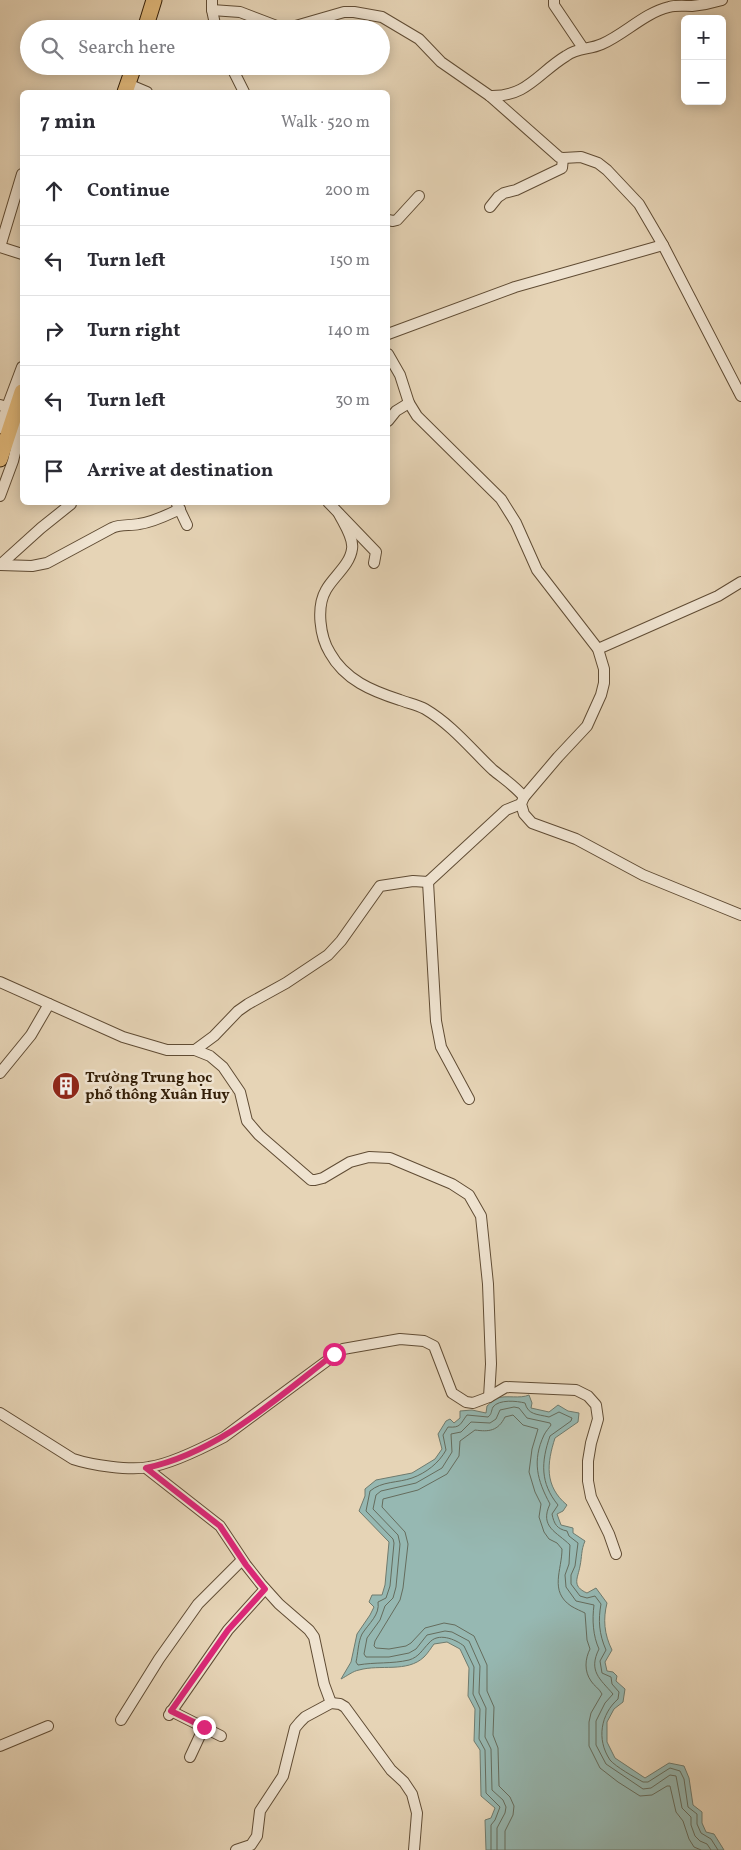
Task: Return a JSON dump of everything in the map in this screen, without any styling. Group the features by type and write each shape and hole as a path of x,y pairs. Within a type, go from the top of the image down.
{"highway":[{"path":"148,20 154,0"},
{"path":"127,88 131,75"},
{"path":"0,459 20,398"}],"street":[{"path":"554,0 554,4 583,48"},
{"path":"490,96 504,96 528,87 548,68 567,55 583,48 606,42 659,10 672,6 704,5 722,0"},
{"path":"214,20 212,5 240,12 261,20"},
{"path":"316,20 344,12 376,14 387,20"},
{"path":"390,21 410,32 441,62 490,96 563,158 581,157 598,163 639,204 663,245 741,396"},
{"path":"236,75 243,90"},
{"path":"490,207 498,197 562,168 563,158"},
{"path":"20,181 0,247 20,253"},
{"path":"390,220 396,220 419,196"},
{"path":"390,333 515,287 663,245"},
{"path":"195,1050 214,1036 238,1011 286,983 328,955 341,941 380,886 413,881 428,882 506,810 523,801 558,757 587,726 604,683 604,668 598,649 537,570 516,523 501,498 428,429 417,416 409,403 400,375 390,358"},
{"path":"0,428 4,406 20,371"},
{"path":"390,418 396,411 409,403"},
{"path":"0,496 3,478 13,461 20,431"},
{"path":"0,565 70,505"},
{"path":"331,505 376,552 374,564"},
{"path":"0,565 32,566 46,563 112,528 120,525 156,520 178,506 187,525"},
{"path":"339,514 352,542 352,550 349,559 324,592 320,619 323,635 330,652 346,673 362,685 376,692 423,708 435,716 462,738 495,772 518,790 523,801 524,814 532,823 576,839 643,875 741,915"},
{"path":"598,649 718,596 741,582"},
{"path":"428,882 436,1021 441,1047 469,1099"},
{"path":"0,982 115,1035 173,1051 195,1050 210,1056 223,1067 240,1092 247,1121 259,1135 311,1180 323,1178 350,1162 369,1157 390,1158 452,1184 470,1195 482,1216 488,1284 489,1397"},
{"path":"0,1073 31,1035 49,1004"},
{"path":"0,1413 73,1459 84,1463 146,1468 200,1449 224,1437 343,1349 400,1339 424,1340 434,1346 452,1393 466,1402 473,1403 489,1397 506,1387 576,1390 588,1396 596,1405 598,1418 588,1461 588,1481 591,1497 607,1528 616,1554"},
{"path":"146,1468 220,1526 242,1560 265,1589 279,1604 302,1622 314,1637 321,1674 331,1703"},
{"path":"121,1720 159,1658 198,1604 242,1560"},
{"path":"221,1736 170,1713 228,1630 265,1589"},
{"path":"236,1850 251,1845 257,1836 260,1811 282,1776 295,1728 305,1717 331,1703 340,1704 345,1707 412,1794 416,1813 414,1850"},
{"path":"0,1746 48,1726"},
{"path":"190,1757 204,1727"}],"water":[{"path":"529,1395 532,1403 531,1408 549,1412 558,1405 568,1411 579,1413 578,1422 555,1438 550,1456 549,1474 554,1490 567,1505 563,1511 557,1514 561,1525 573,1528 573,1533 585,1541 577,1585 587,1593 596,1588 607,1603 605,1626 612,1650 605,1662 607,1671 613,1672 617,1676 616,1681 625,1689 623,1702 614,1709 607,1722 607,1742 615,1758 645,1778 669,1763 684,1766 689,1778 693,1805 702,1812 702,1823 706,1832 714,1834 724,1850 486,1850 485,1820 491,1818 495,1808 481,1796 480,1750 474,1741 475,1709 468,1696 469,1668 460,1649 447,1642 434,1644 424,1657 410,1665 367,1668 352,1672 341,1679 351,1662 357,1634 374,1607 369,1602 372,1595 382,1595 385,1585 389,1542 359,1511 365,1496 365,1489 376,1480 412,1473 435,1459 442,1449 438,1434 446,1421 450,1419 454,1423 460,1418 460,1411 472,1410 486,1413 487,1406 496,1398"}],"place":[{"name":"Trường Trung học phổ thông Xuân Huy","path":"66,1086"}],"route":[{"path":"204,1727 171,1711 228,1630 265,1589 235,1550 225,1531 215,1521 146,1468 208,1446 224,1437 334,1354"}]}
